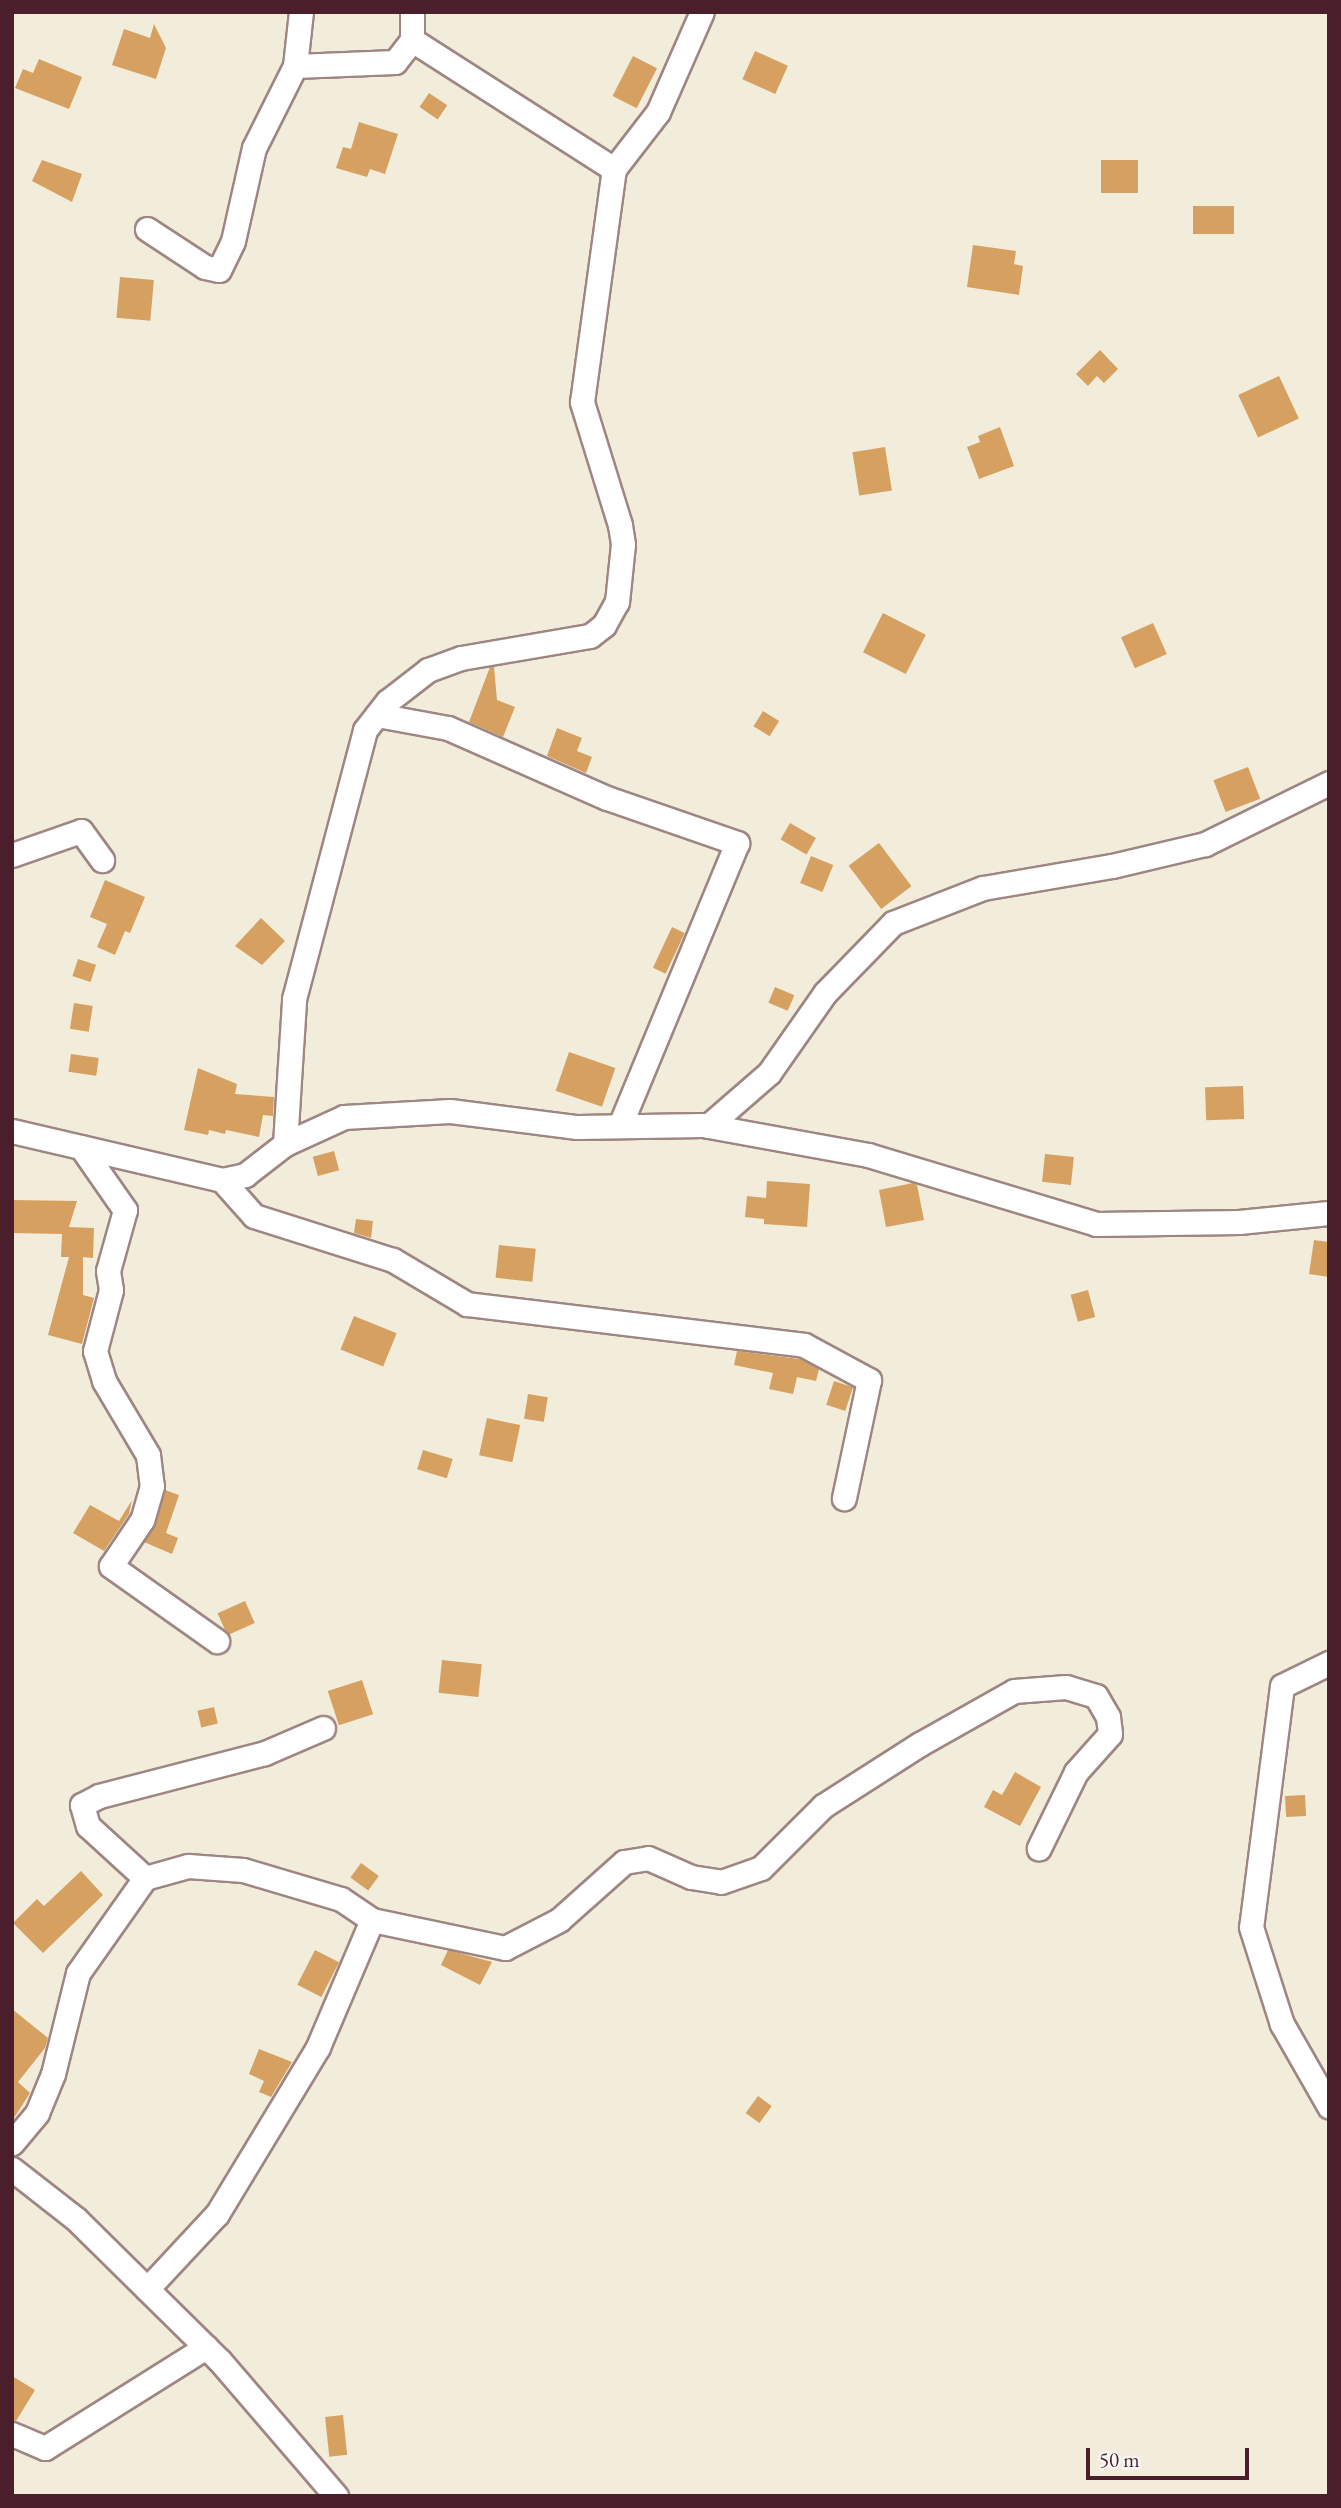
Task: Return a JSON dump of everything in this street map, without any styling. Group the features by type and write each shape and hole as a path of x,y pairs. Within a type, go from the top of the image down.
{"street":[{"path":"147,229 205,267 219,270 233,241 254,148 295,66 300,12"},
{"path":"295,66 395,62 412,40 412,12"},
{"path":"285,1144 294,999 366,730 388,701 428,670 461,658 590,636 604,625 617,602 624,544 582,402 614,169 658,111 702,12"},
{"path":"412,40 614,169"},
{"path":"377,715 448,728 607,798 737,843 620,1126"},
{"path":"708,1126 769,1073 825,993 893,923 983,888 1112,866 1205,844 1329,783"},
{"path":"12,855 81,831 102,860"},
{"path":"12,1130 222,1180 245,1175 285,1144 344,1117 450,1111 577,1127 708,1126 868,1155 1096,1224 1239,1222 1329,1213"},
{"path":"81,1147 125,1210 108,1271 111,1290 95,1352 104,1381 148,1455 152,1486 142,1520 111,1566 217,1641"},
{"path":"222,1180 254,1216 393,1260 467,1304 804,1345 869,1380 844,1497"},
{"path":"1329,1663 1282,1686 1251,1927 1282,2024 1329,2106"},
{"path":"12,2143 37,2113 53,2074 78,1973 145,1878 188,1866 243,1870 341,1899 372,1920 505,1948 559,1920 624,1862 648,1858 691,1877 721,1882 761,1868 823,1806 920,1744 1014,1691 1066,1687 1096,1696 1108,1717 1110,1734 1076,1772 1039,1848"},
{"path":"145,1878 88,1826 82,1805 99,1796 265,1753 323,1728"},
{"path":"147,2289 217,2214 318,2047 372,1920"},
{"path":"12,2169 76,2219 206,2347 336,2496"},
{"path":"12,2434 45,2448 206,2347"}],"building":[{"path":"154,24 166,48 156,79 112,65 124,29 150,38"},
{"path":"755,51 788,66 775,94 742,79"},
{"path":"633,56 657,68 637,108 613,96"},
{"path":"39,59 82,77 69,109 15,88 23,69 33,73"},
{"path":"429,93 447,105 438,119 419,107"},
{"path":"359,122 398,134 385,174 370,169 367,177 336,168 343,147 351,149"},
{"path":"42,160 82,174 72,202 32,181"},
{"path":"1101,160 1138,160 1138,193 1101,193"},
{"path":"1193,206 1234,206 1234,234 1193,234"},
{"path":"973,245 1016,251 1014,264 1023,266 1019,295 967,287"},
{"path":"120,277 154,280 150,321 116,318"},
{"path":"1100,350 1118,369 1104,383 1097,376 1088,386 1076,374"},
{"path":"1279,376 1299,419 1258,438 1238,395"},
{"path":"1000,427 1014,466 979,479 967,447 980,442 978,436"},
{"path":"885,447 892,490 859,496 852,452"},
{"path":"883,613 926,635 906,674 863,652"},
{"path":"1153,623 1167,654 1135,668 1121,637"},
{"path":"490,667 494,667 497,700 515,707 503,737 469,722"},
{"path":"763,711 779,721 770,736 753,726"},
{"path":"557,728 582,738 577,751 592,757 586,773 547,756"},
{"path":"1248,767 1260,799 1226,812 1213,780"},
{"path":"790,823 816,838 806,854 780,839"},
{"path":"879,843 911,886 881,909 849,866"},
{"path":"811,856 833,865 822,892 800,883"},
{"path":"105,880 145,897 130,933 125,931 115,955 97,947 107,924 90,917"},
{"path":"261,918 285,941 262,965 235,946"},
{"path":"672,927 685,933 666,974 653,968"},
{"path":"78,959 96,965 91,982 72,976"},
{"path":"775,987 794,995 788,1011 768,1003"},
{"path":"74,1003 93,1006 89,1032 70,1029"},
{"path":"569,1052 615,1068 602,1107 556,1091"},
{"path":"71,1054 99,1058 96,1076 68,1072"},
{"path":"198,1068 237,1084 235,1094 274,1097 273,1116 263,1115 259,1137 226,1130 225,1134 209,1130 208,1135 184,1130"},
{"path":"1243,1086 1244,1119 1206,1120 1205,1087"},
{"path":"334,1151 339,1170 318,1176 313,1157"},
{"path":"1045,1154 1074,1157 1071,1185 1042,1182"},
{"path":"767,1181 810,1184 807,1227 764,1224 764,1219 745,1217 747,1196 766,1198"},
{"path":"913,1183 917,1185 924,1220 886,1227 879,1190"},
{"path":"12,1200 77,1201 69,1227 94,1228 93,1258 83,1257 83,1295 94,1298 82,1344 48,1335 69,1257 61,1257 62,1234 12,1233"},
{"path":"356,1219 373,1221 371,1238 354,1233"},
{"path":"1314,1240 1329,1242 1329,1277 1309,1274"},
{"path":"499,1245 536,1249 532,1282 496,1278"},
{"path":"1088,1290 1095,1317 1078,1322 1071,1295"},
{"path":"354,1316 397,1333 383,1367 341,1349"},
{"path":"737,1351 800,1359 819,1369 816,1381 797,1377 793,1394 769,1389 773,1373 734,1365"},
{"path":"834,1381 853,1387 845,1411 826,1405"},
{"path":"528,1394 548,1397 544,1422 524,1419"},
{"path":"487,1418 520,1425 512,1462 479,1455"},
{"path":"423,1450 453,1459 447,1478 417,1469"},
{"path":"165,1490 179,1495 166,1533 178,1538 172,1554 144,1542 155,1524"},
{"path":"132,1500 129,1514 104,1551 73,1533 90,1505 119,1521"},
{"path":"245,1601 255,1623 227,1635 218,1613"},
{"path":"442,1660 482,1664 478,1697 439,1693"},
{"path":"362,1680 373,1714 339,1725 328,1691"},
{"path":"214,1707 218,1724 201,1727 197,1711"},
{"path":"1015,1772 1041,1787 1020,1826 984,1807 993,1790 1002,1795"},
{"path":"1305,1795 1306,1816 1286,1817 1285,1796"},
{"path":"361,1863 379,1876 368,1890 350,1878"},
{"path":"81,1871 103,1895 43,1953 13,1923 37,1899 44,1906"},
{"path":"315,1950 339,1962 321,1997 297,1985"},
{"path":"448,1950 492,1962 480,1985 441,1965"},
{"path":"12,2009 48,2038 45,2048 18,2082 30,2093 12,2121"},
{"path":"259,2049 292,2062 271,2097 259,2092 264,2081 249,2074"},
{"path":"758,2096 772,2106 759,2123 746,2113"},
{"path":"12,2376 35,2390 16,2421 12,2420"},
{"path":"343,2415 347,2455 329,2457 325,2417"}]}
